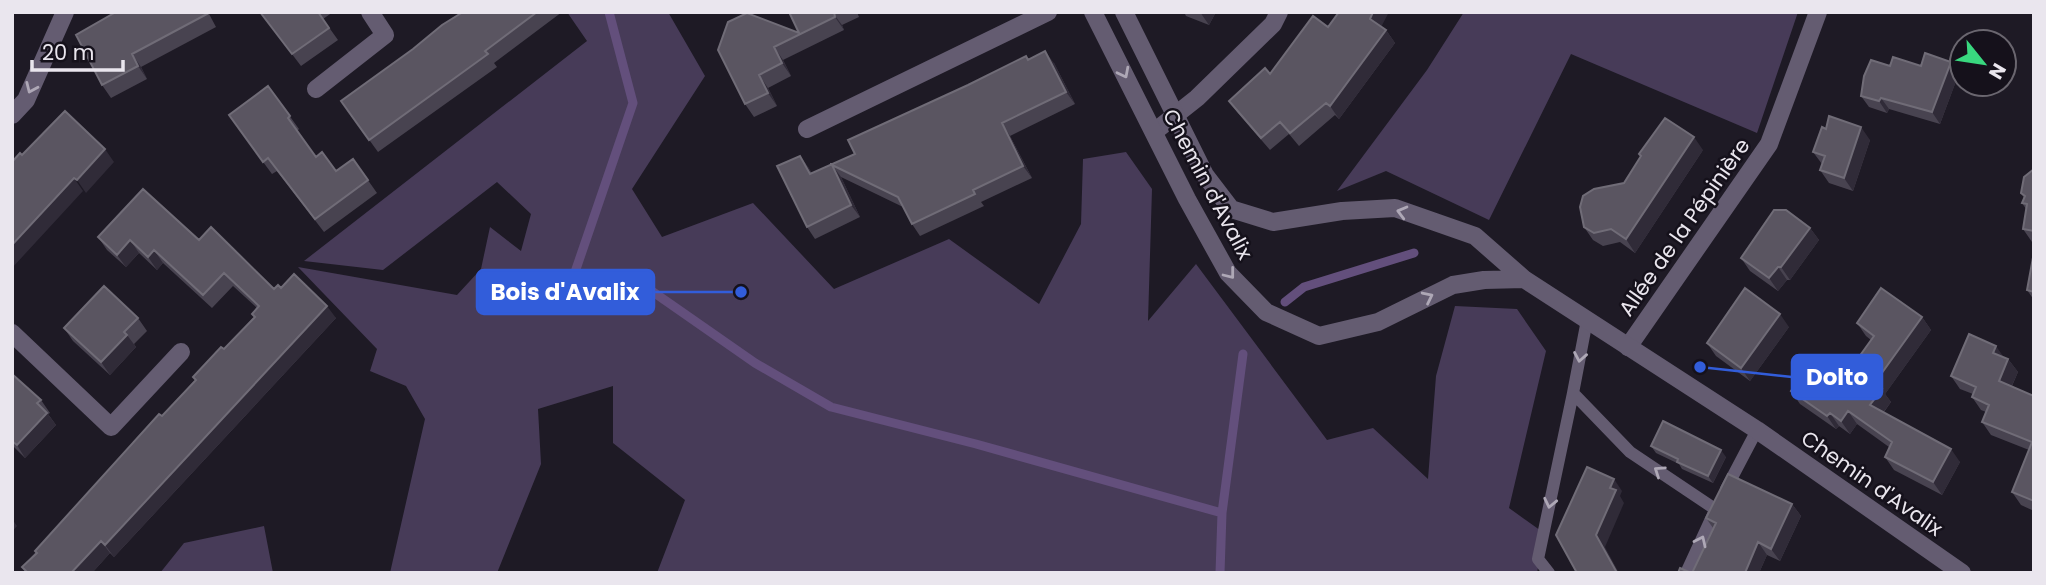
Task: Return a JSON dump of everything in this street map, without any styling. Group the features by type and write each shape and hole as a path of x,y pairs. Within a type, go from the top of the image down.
{"street":[{"path":"12,116 26,100 65,12"},
{"path":"316,89 385,35 370,12"},
{"path":"807,130 1048,12"},
{"name":"Chemin d'Avalix","path":"1094,12 1228,273 1266,312 1319,336 1378,323 1453,285 1484,280 1524,279"},
{"name":"Chemin d'Avalix","path":"1124,12 1205,175 1231,209 1273,222 1342,211 1395,208 1475,236 1524,279 1756,430 1962,573"},
{"path":"1154,132 1196,98 1273,24 1279,12"},
{"name":"Allée de la Pépinière","path":"1628,347 1769,144 1818,12"},
{"path":"12,333 111,427 181,352"}],"lane":[{"path":"1549,573 1538,559 1587,320"},
{"path":"1573,393 1630,452 1715,509"},
{"path":"1686,573 1756,430"}],"shaded area":[{"path":"567,12 668,12 705,76 632,189 662,237 753,203 834,289 949,239 1039,304 1081,224 1083,159 1126,152 1152,189 1148,321 1196,264 1327,440 1373,428 1428,479 1436,376 1455,306 1517,309 1546,351 1509,508 1544,533 1537,573 657,573 685,500 613,443 613,386 538,409 541,464 497,573 390,573 425,419 406,386 370,371 377,349 298,267 457,295 481,269 490,227 521,251 531,214 497,182 383,270 304,261 587,41"},
{"path":"1464,12 1798,12 1757,133 1571,54 1489,220 1386,171 1337,191 1427,70"},
{"path":"264,526 273,573 160,573 184,543"}],"building":[{"path":"116,12 207,14 132,54 138,66 102,85 76,35"},
{"path":"260,12 318,12 329,28 292,54"},
{"path":"463,12 537,12 485,51 488,54 369,140 341,101"},
{"path":"789,12 834,12 835,17 774,47 782,63 759,75 768,93 745,104 718,50 728,22 747,13 799,33"},
{"path":"1339,12 1373,12 1370,19 1386,30 1330,106 1326,103 1290,133 1280,122 1261,138 1229,101 1265,68 1270,74 1313,16 1328,27"},
{"path":"1045,51 1066,92 1002,123 1023,166 973,190 975,194 912,224 898,197 832,165 851,205 807,227 777,166 800,156 810,174 855,154 848,140 1026,56 1028,60"},
{"path":"1925,53 1948,61 1948,70 1932,112 1881,98 1879,101 1861,96 1864,76 1871,60 1890,66 1893,57 1921,66"},
{"path":"268,86 316,157 322,152 336,171 353,159 368,180 315,219 268,158 263,162 229,115"},
{"path":"65,111 105,149 12,245 12,162"},
{"path":"1829,116 1861,127 1844,178 1820,170 1825,156 1813,152 1822,127 1826,129"},
{"path":"1665,118 1694,137 1626,239 1611,229 1594,233 1584,227 1580,207 1583,196 1594,189 1624,183 1641,156 1639,154"},
{"path":"2034,169 2034,231 2023,229 2027,204 2022,203 2025,196 2021,193 2024,177"},
{"path":"143,189 199,240 211,227 274,289 278,285 281,288 294,274 327,306 105,545 101,541 71,573 28,573 22,567 37,553 35,551 159,414 162,416 196,380 193,377 221,347 224,349 255,317 252,314 259,306 224,273 203,295 154,250 148,257 130,240 117,255 98,237"},
{"path":"1774,210 1786,210 1810,228 1781,267 1769,278 1741,258"},
{"path":"2034,252 2034,292 2027,290"},
{"path":"104,286 138,318 124,332 127,335 101,362 64,328"},
{"path":"1745,288 1780,314 1741,368 1707,343"},
{"path":"1881,288 1922,317 1874,384 1882,389 1870,405 1951,449 1933,482 1885,457 1892,442 1848,411 1841,421 1830,413 1827,416 1791,391 1805,372 1833,393 1874,336 1857,323"},
{"path":"1969,334 1996,346 1993,353 2008,359 1999,381 2034,396 2034,501 2012,492 2032,442 1982,422 1989,405 1972,397 1976,387 1951,376"},
{"path":"12,374 41,400 37,403 47,413 17,445 12,441"},
{"path":"1663,421 1721,450 1708,476 1651,446"},
{"path":"1587,467 1614,479 1610,488 1616,490 1596,535 1616,571 1613,573 1577,573 1556,535"},
{"path":"1728,474 1792,504 1771,549 1758,542 1745,573 1692,573 1716,523 1706,518"},
{"path":"1680,568 1691,573 1678,573"}],"waterway":[{"path":"609,12 633,103 574,275 646,287 755,363 831,407 976,444 1222,513 1220,573"},
{"path":"1285,302 1304,287 1414,253"},
{"path":"1222,513 1243,354"}],"place":[{"name":"Bois d'Avalix","path":"741,292"},
{"name":"Dolto","path":"1700,367"}]}
